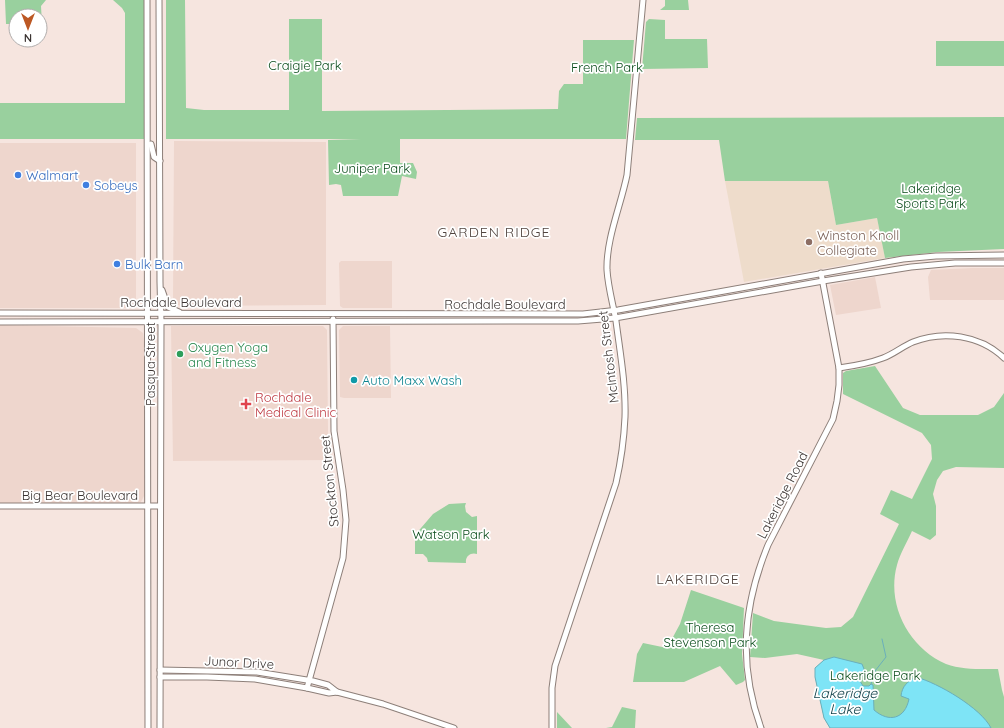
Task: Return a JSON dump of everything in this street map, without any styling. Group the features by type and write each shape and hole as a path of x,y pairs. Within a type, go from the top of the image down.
{"main road":[{"name":"Pasqua Street","path":"147,0 148,728"},
{"name":"Pasqua Street","path":"159,0 161,313 160,728"},
{"name":"McIntosh Street","path":"552,728 552,688 554,666 616,483 622,455 625,417 624,380 608,278 608,255 616,218 628,175 643,0"},
{"path":"148,125 152,152 154,157 160,161"},
{"name":"Rochdale Boulevard","path":"0,313 562,315 614,311 903,259 936,256 1004,255"},
{"name":"Rochdale Boulevard","path":"0,322 578,321 615,318 823,281 926,265 955,263 1004,263"},
{"name":"Lakeridge Road","path":"760,728 753,705 746,653 746,632 751,595 759,567 768,545 833,419 837,401 839,368 821,273"},
{"path":"160,282 168,307 186,314"},
{"path":"242,321 250,319 256,314"},
{"name":"Stockton Street","path":"307,688 343,558 346,522 343,490 334,431 333,314"},
{"path":"839,368 883,358 912,342 933,336 957,336 974,340 988,346 1004,358"},
{"name":"Big Bear Boulevard","path":"0,506 160,506"},
{"name":"Junor Drive","path":"160,670 257,672 309,680 328,685 337,692"},
{"name":"Junor Drive","path":"160,677 255,679 328,693 337,692 383,704 454,728"}],"shaded area":[{"path":"174,141 326,142 326,305 181,306 173,303"},
{"path":"0,143 136,143 136,308 0,308"},
{"name":"Winston Knoll Collegiate","path":"725,181 828,181 836,225 877,218 885,258 744,282"},
{"path":"341,261 392,261 392,308 343,308 340,306 339,263"},
{"path":"1004,268 1004,300 930,300 928,277 931,270"},
{"path":"875,277 881,308 836,315 830,285"},
{"path":"0,325 136,328 143,333 144,496 141,502 0,504"},
{"path":"171,326 323,326 327,330 328,431 330,460 173,461"},
{"path":"343,326 390,326 391,398 340,397 339,330"}],"green space":[{"path":"5,0 46,0 41,8 8,8 8,24 6,24"},
{"path":"113,0 145,0 146,139 0,139 0,103 125,103 125,13"},
{"path":"166,0 185,0 186,108 204,110 289,110 289,19 322,19 322,111 558,109 559,91 564,84 583,84 583,40 634,40 626,139 400,139 400,163 413,163 417,172 416,179 402,176 398,196 343,196 341,185 329,185 328,140 361,139 166,139"},
{"path":"665,0 688,0 689,10 660,10 665,6"},
{"path":"649,19 665,20 665,39 707,39 708,68 642,69 646,22"},
{"path":"936,41 1004,41 1004,66 936,66"},
{"name":"Lakeridge Sports Park","path":"1004,117 1004,249 938,252 885,258 877,218 836,225 828,181 725,181 719,140 635,140 637,118"},
{"name":"Lakeridge Park","path":"875,366 903,408 920,415 978,415 994,407 1004,393 1004,468 956,467 943,471 937,480 933,494 936,506 936,535 930,540 912,531 898,561 894,580 898,610 911,636 921,647 933,657 952,666 972,669 998,669 1004,697 1004,728 830,728 824,718 815,677 815,668 824,660 797,654 765,658 750,657 753,613 774,621 826,628 841,627 853,617 899,524 880,514 891,490 912,499 932,459 931,445 922,433 843,394 843,373 846,371"},
{"name":"Watson Park","path":"466,503 466,512 472,517 477,516 477,554 469,555 466,558 466,563 428,562 427,558 423,554 415,554 415,535 433,514 449,504"},
{"name":"Theresa Stevenson Park","path":"691,590 744,608 742,654 745,680 736,685 720,666 684,682 633,682 637,654 643,643 667,648 680,624"},
{"path":"622,707 636,710 635,728 606,728 612,727"},
{"path":"557,712 572,728 557,728"}],"water":[{"name":"Lakeridge Lake","path":"834,657 862,664 864,674 860,681 863,686 873,685 874,710 885,717 896,717 904,711 909,699 901,696 903,689 908,682 916,677 947,690 958,697 978,712 991,728 830,728 824,718 815,677 815,668 824,660"}],"waterway":[{"path":"871,684 875,671 886,657 882,639"}],"place":[{"name":"Walmart","path":"18,175"},
{"name":"Sobeys","path":"86,185"},
{"name":"Winston Knoll Collegiate","path":"809,242"},
{"name":"Bulk Barn","path":"117,264"},
{"name":"Oxygen Yoga and Fitness","path":"180,354"},
{"name":"Auto Maxx Wash","path":"354,380"},
{"name":"Rochdale Medical Clinic","path":"246,404"}],"district":[{"name":"GARDEN RIDGE","path":"494,232"},
{"name":"LAKERIDGE","path":"698,579"}],"park label":[{"name":"Craigie Park","path":"305,65"},
{"name":"French Park","path":"607,67"},
{"name":"Juniper Park","path":"372,168"}]}
